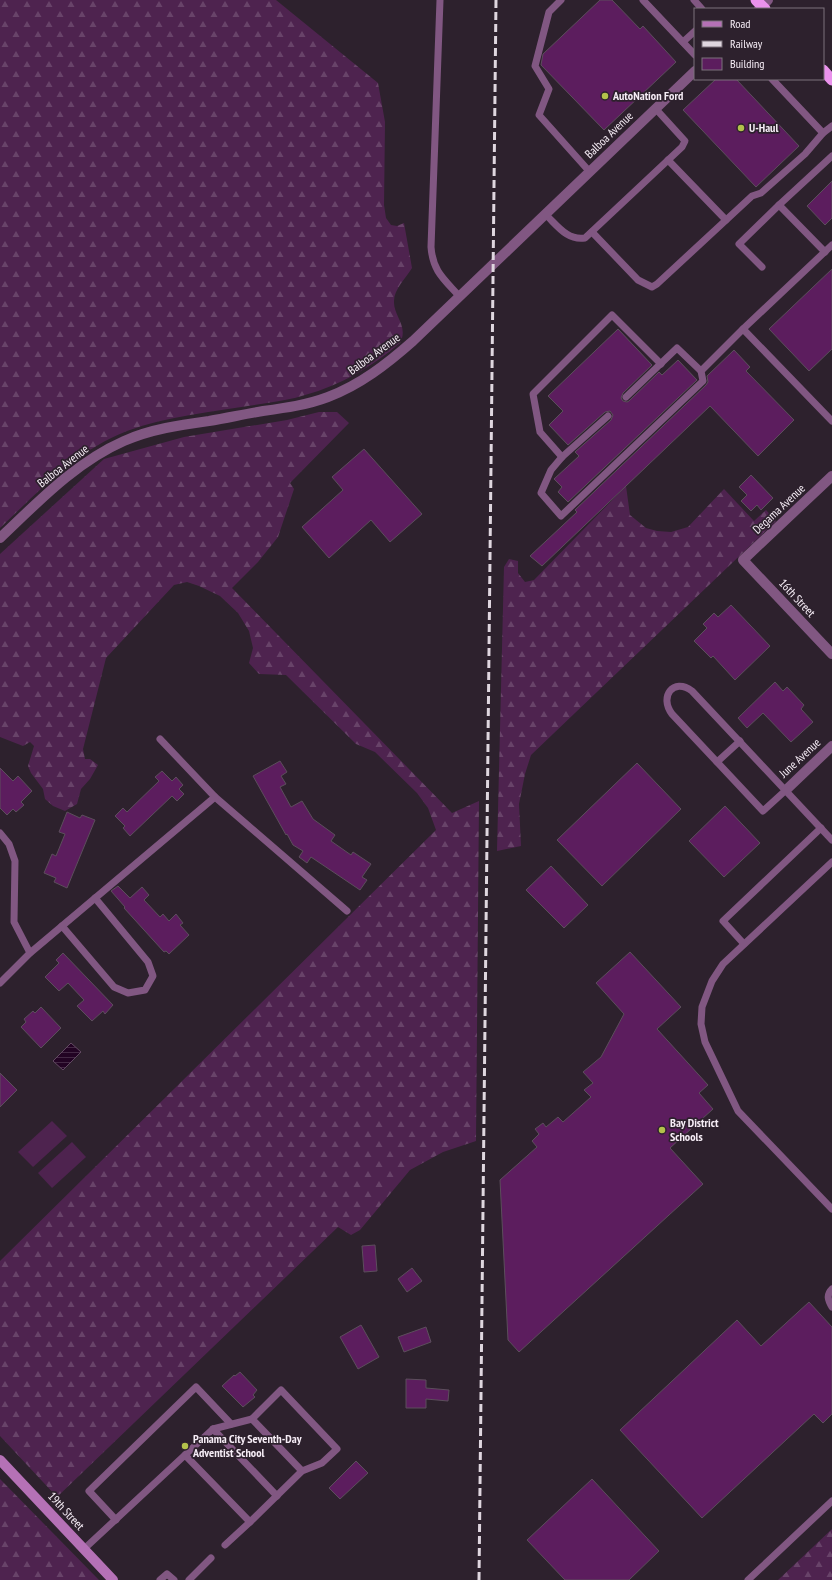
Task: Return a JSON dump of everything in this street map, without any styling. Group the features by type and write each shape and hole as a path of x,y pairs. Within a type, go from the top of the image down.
{"highway":[{"path":"824,71 832,80"}],"main road":[{"name":"19th Street","path":"0,1460 113,1580"}],"street":[{"name":"Balboa Avenue","path":"0,538 81,466 98,454 124,441 169,427 303,404 328,397 375,373 393,359 460,297 589,171 694,72"},
{"name":"Degama Avenue","path":"743,560 832,476"},
{"name":"16th Street","path":"743,560 832,654"},
{"name":"June Avenue","path":"786,790 832,746"}],"lane":[{"path":"440,0 431,248 433,264 436,271 460,297"},
{"path":"561,0 549,12 535,66 549,89 539,115 589,171"},
{"path":"643,0 694,54"},
{"path":"694,0 701,8"},
{"path":"683,42 694,32"},
{"path":"773,80 823,133"},
{"path":"545,214 566,235 580,239 585,238 682,147 685,141 655,108"},
{"path":"592,232 638,280 652,287 752,196 762,193 805,154 823,133 832,126"},
{"path":"762,267 739,244 832,156"},
{"path":"668,160 726,220"},
{"path":"779,205 825,252"},
{"path":"701,371 832,245"},
{"path":"562,457 540,432 533,394 612,315 661,364"},
{"path":"743,329 832,421"},
{"path":"608,416 562,457 551,470 542,494 561,516 703,381 701,371 677,348 626,397"},
{"path":"786,790 763,811 668,709 666,701 671,690 676,686 682,686 690,690 786,790 832,840"},
{"path":"160,739 215,796 347,911"},
{"path":"717,762 740,742"},
{"path":"0,983 30,953 215,796"},
{"path":"744,944 723,921 821,828"},
{"path":"0,833 9,844 15,861 14,922 30,953"},
{"path":"832,862 723,964 708,989 703,1002 701,1015 703,1036 738,1111 832,1209"},
{"path":"62,926 114,986 128,993 145,990 153,976 148,962 95,898"},
{"path":"832,1289 828,1295 828,1301 832,1307"},
{"path":"116,1520 89,1491 196,1387 231,1424"},
{"path":"84,1549 213,1429 252,1419 281,1390 337,1449 322,1463 302,1471 225,1545"},
{"path":"252,1419 302,1471"},
{"path":"213,1429 277,1496"},
{"path":"185,1455 250,1522"},
{"path":"748,1580 832,1501"},
{"path":"189,1580 212,1558"},
{"path":"160,1580 167,1574 174,1580"}],"green space":[{"path":"0,0 276,0 378,83 385,122 384,205 386,218 391,225 397,226 404,223 412,268 398,288 394,301 394,306 403,331 400,343 378,360 356,374 318,391 291,399 178,417 127,431 91,449 59,473 0,528"},
{"path":"319,412 337,412 349,423 290,483 294,489 278,537 258,562 232,588 452,813 479,801 476,1141 443,1152 410,1170 360,1230 351,1235 338,1227 57,1497 0,1436 0,1261 436,830 428,808 417,793 375,752 356,744 286,675 259,674 249,663 253,648 249,631 238,613 220,596 187,582 174,585 106,658 83,749 85,759 90,759 98,765 90,779 81,789 77,804 65,811 53,806 45,799 43,789 31,773 28,766 34,746 30,742 23,746 0,737 0,554 104,459 184,437 287,420"},
{"path":"626,486 630,515 646,528 657,531 671,532 688,527 724,489 754,521 766,510 776,521 531,755 525,774 519,804 521,846 497,851 504,567 509,559 518,561 518,573 525,582 534,580"},
{"path":"52,1121 67,1136 33,1167 18,1152"},
{"path":"72,1142 86,1157 52,1188 38,1173"},
{"path":"0,1479 99,1580 0,1580"},
{"path":"832,1529 832,1580 778,1580"}],"shaded area":[{"path":"71,1043 81,1052 63,1070 53,1061"}],"building":[{"name":"AutoNation Ford","path":"600,0 612,0 640,29 643,26 676,62 604,130 541,65 543,54"},
{"name":"U-Haul","path":"715,80 737,80 799,146 756,187 683,110"},
{"path":"832,181 832,218 825,225 807,206"},
{"path":"832,269 832,349 809,371 769,329"},
{"path":"618,329 652,365 623,393 621,398 623,401 629,401 659,372 662,375 678,360 697,380 568,502 558,492 562,487 554,479 579,456 575,452 611,420 613,415 610,411 605,412 568,445 549,425 563,411 548,396"},
{"path":"734,350 750,367 746,371 794,420 758,456 710,406 542,566 530,556 577,512 575,510 706,385 708,382 707,376"},
{"path":"364,449 422,514 390,542 371,520 329,558 302,527 343,490 332,477"},
{"path":"751,475 773,498 761,510 757,505 751,511 741,501 747,495 739,487"},
{"path":"731,605 770,646 735,680 713,656 711,658 694,641 707,628 703,624 714,613 718,617"},
{"path":"775,682 783,691 787,687 804,705 801,709 813,722 791,742 763,713 747,728 738,718"},
{"path":"280,761 287,772 281,776 286,784 280,787 291,807 302,801 313,819 335,835 331,841 351,855 353,852 371,864 362,877 367,880 360,890 311,857 307,863 299,857 303,851 293,845 287,834 286,835 253,776"},
{"path":"637,763 681,809 602,886 557,840"},
{"path":"0,768 13,781 18,776 32,791 21,802 24,805 16,812 13,809 7,815 0,808"},
{"path":"162,771 172,781 176,777 183,785 179,789 184,794 177,801 172,796 130,836 123,828 125,826 115,816 123,808 127,812 159,781 155,777"},
{"path":"725,806 760,843 724,877 689,841"},
{"path":"67,812 80,818 82,815 95,820 67,888 54,882 56,878 44,873 52,854 56,856 65,834 59,832"},
{"path":"551,866 588,905 564,928 526,890"},
{"path":"118,886 130,898 142,887 149,895 144,900 160,917 163,914 169,921 176,914 183,923 180,925 189,935 169,954 166,951 164,952 124,908 125,907 111,891"},
{"path":"630,952 681,1007 657,1029 708,1085 699,1093 713,1109 670,1148 703,1184 519,1352 508,1340 500,1180 537,1147 532,1141 539,1134 535,1129 543,1123 546,1127 558,1117 563,1122 591,1097 584,1090 593,1083 583,1072 601,1057 624,1014 596,983"},
{"path":"63,953 113,1005 105,1014 103,1011 92,1021 77,1006 84,1000 68,983 59,991 45,977 59,963 56,960"},
{"path":"41,1007 61,1028 41,1048 21,1027 26,1022 24,1019 33,1011 35,1013"},
{"path":"0,1073 17,1090 0,1107"},
{"path":"375,1245 377,1271 364,1272 362,1246"},
{"path":"412,1268 422,1281 407,1292 398,1279"},
{"path":"809,1302 832,1327 832,1414 823,1423 814,1414 702,1518 620,1430 737,1320 761,1346"},
{"path":"361,1325 379,1357 358,1369 340,1337"},
{"path":"426,1327 431,1342 404,1352 398,1337"},
{"path":"240,1372 257,1390 253,1395 255,1397 243,1407 222,1386 234,1375 235,1376"},
{"path":"406,1379 426,1380 426,1388 449,1390 448,1401 426,1399 426,1408 406,1408"},
{"path":"356,1461 368,1473 340,1499 329,1488"},
{"path":"592,1479 659,1551 629,1580 565,1580 527,1540"}],"railway":[{"path":"479,1580 496,0"}],"place":[{"name":"AutoNation Ford","path":"605,96"},
{"name":"U-Haul","path":"741,128"},
{"name":"Bay District Schools","path":"662,1130"},
{"name":"Panama City Seventh-Day Adventist School","path":"185,1446"}]}
